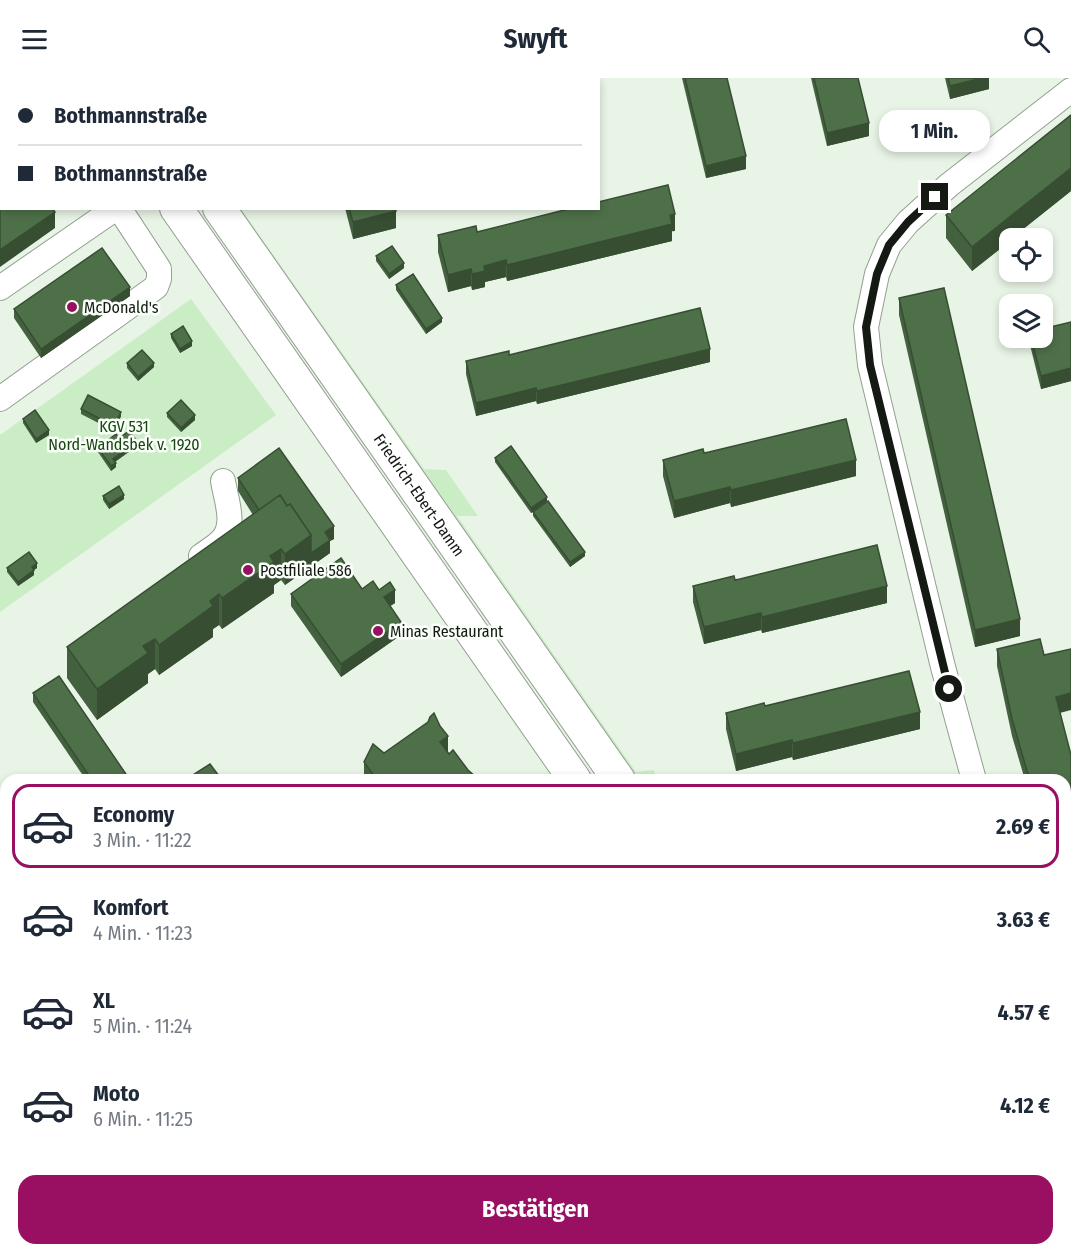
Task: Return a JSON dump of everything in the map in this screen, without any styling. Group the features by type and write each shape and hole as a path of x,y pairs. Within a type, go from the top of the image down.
{"main road":[{"path":"177,210 571,774"},
{"name":"Friedrich-Ebert-Damm","path":"220,210 615,774"}],"street":[{"path":"972,774 943,667 870,365 866,327 877,274 889,245 908,222 949,185 1071,90"},
{"path":"0,288 114,210"},
{"path":"0,399 156,288 159,269 118,210"},
{"path":"186,567 223,540 229,528 230,513 223,481"}],"green space":[{"path":"232,210 242,210 424,469 446,470 478,516 457,516 636,772 654,770 655,774 629,774"},
{"name":"KGV 531 Nord-Wandsbek v. 1920","path":"191,299 276,415 0,612 0,435"}],"building":[{"path":"685,78 727,78 746,156 706,166"},
{"path":"814,78 858,78 869,123 827,133"},
{"path":"948,78 982,78 950,86"},
{"path":"1071,115 1071,168 972,247 946,215"},
{"path":"668,185 675,214 670,215 672,224 507,265 506,260 484,266 485,271 472,274 471,269 448,275 438,235 476,226 477,232 564,210 600,210 600,202"},
{"path":"0,210 54,210 55,212 0,250"},
{"path":"350,210 396,211 353,222"},
{"path":"392,246 404,263 389,274 376,256"},
{"name":"McDonald's","path":"102,248 130,287 41,349 14,309"},
{"path":"413,274 442,318 426,329 396,285"},
{"path":"944,288 1020,619 975,630 899,298"},
{"path":"700,308 710,349 537,391 536,388 476,403 466,361 509,351 509,355"},
{"path":"1071,322 1071,368 1041,376 1034,348 1053,348 1053,326"},
{"path":"183,326 192,341 180,349 171,334"},
{"path":"142,350 154,363 138,377 127,363"},
{"path":"88,395 121,412 114,426 81,409"},
{"path":"181,400 195,415 181,428 167,413"},
{"path":"35,410 49,430 36,439 23,419"},
{"path":"846,419 856,460 674,501 663,460 703,449 704,453 709,452"},
{"path":"129,431 137,441 113,459 116,463 111,466 98,448 116,434 119,438"},
{"path":"511,446 547,497 531,508 495,458"},
{"path":"279,448 334,526 325,532 330,540 311,553 311,535 290,504 287,506 280,495 259,510 238,478"},
{"path":"119,486 124,495 109,504 103,496"},
{"path":"280,495 287,506 290,504 311,535 285,554 281,549 270,556 274,562 222,598 219,594 210,601 213,606 159,645 155,639 143,646 148,653 97,689 67,647"},
{"path":"548,501 585,552 570,562 533,512"},
{"path":"877,545 887,586 762,617 761,613 704,627 693,586 734,576 735,580 740,579"},
{"path":"29,552 37,563 32,567 34,570 18,582 7,568"},
{"path":"341,558 362,589 373,581 379,590 390,582 395,590 384,597 401,622 341,664 291,594"},
{"path":"1040,639 1044,655 1071,649 1071,693 1056,697 1071,755 1071,774 1029,774 1012,719 997,649"},
{"path":"909,671 920,712 793,743 792,740 736,754 726,713 764,703 765,706"},
{"path":"59,676 126,774 88,774 33,693"},
{"path":"434,713 448,736 440,742 449,754 453,750 473,774 373,774 364,762 373,744 384,753 428,722"},
{"path":"210,764 218,774 194,774"}],"place":[{"name":"McDonald's","path":"72,307"},
{"name":"Postfiliale 586","path":"248,570"},
{"name":"Minas Restaurant","path":"378,631"}],"route":[{"path":"935,197 908,222 889,245 877,274 866,327 870,365 949,689"}]}
